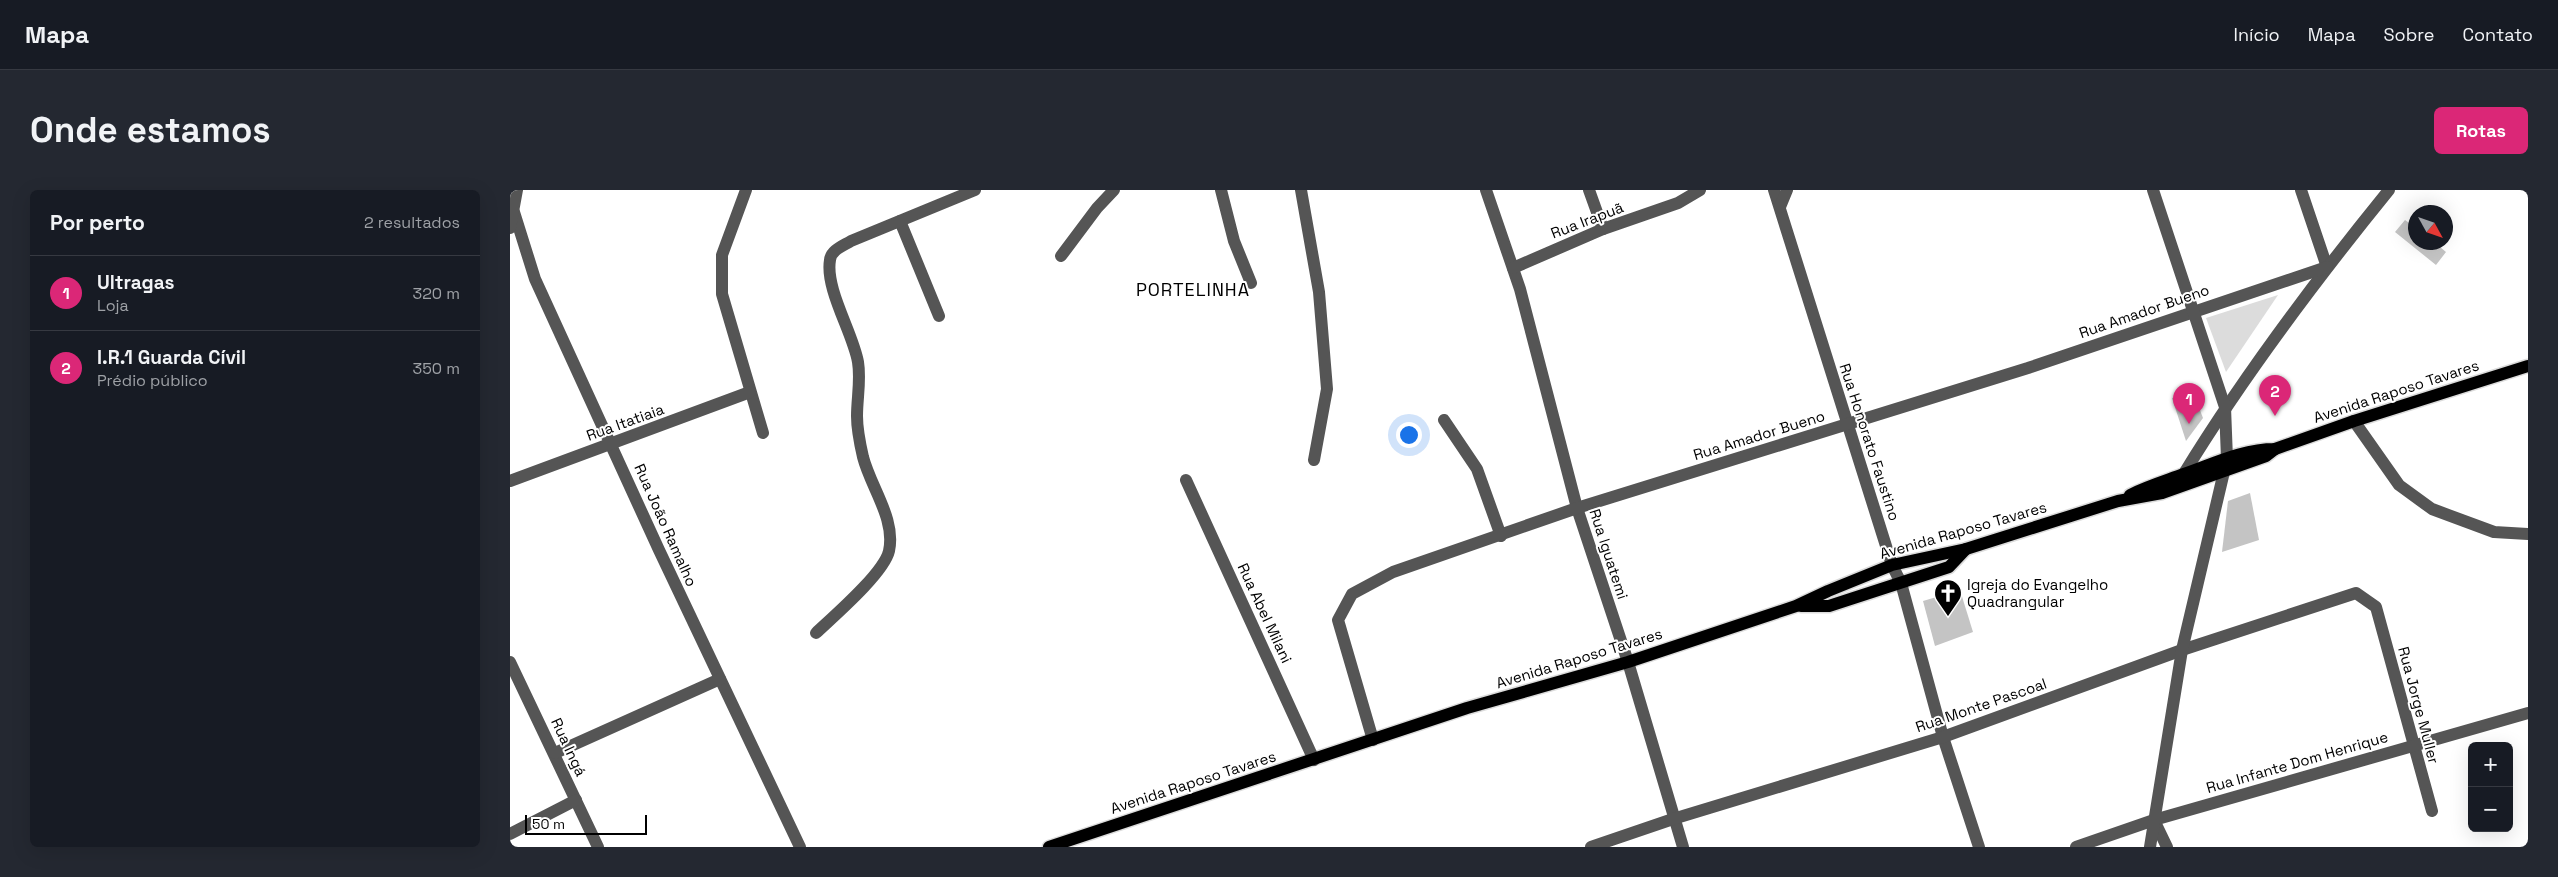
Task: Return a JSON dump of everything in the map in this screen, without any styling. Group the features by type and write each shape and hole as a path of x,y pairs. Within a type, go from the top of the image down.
{"main road":[{"name":"Avenida Raposo Tavares","path":"2118,501 2149,485 2183,475 2266,456 2275,449 2354,421 2528,366"},
{"name":"Avenida Raposo Tavares","path":"1049,847 1467,708 1628,662 1796,606 1892,565 1966,549 2118,501 2162,493 2225,465"},
{"path":"1796,606 1828,606 1949,567 1966,549"}],"street":[{"path":"510,228 517,190"},
{"path":"746,190 722,255 722,294 762,433"},
{"path":"816,633 880,569 889,554 891,543 891,530 864,458 857,417 858,361 829,273 830,258 834,251 851,241 975,190"},
{"path":"1061,256 1097,208 1114,190"},
{"path":"1221,190 1234,241 1251,283"},
{"path":"1301,190 1319,292 1327,389 1314,460"},
{"name":"Rua Iguatemi","path":"1486,190 1513,268 1577,508 1628,662 1673,819 1683,847"},
{"path":"1589,190 1603,229"},
{"name":"Rua Irapuã","path":"1513,268 1603,229 1678,203 1700,190"},
{"name":"Rua Honorato Faustino","path":"1774,190 1892,565 1901,583 1943,737 1979,847"},
{"path":"1780,207 1787,190"},
{"path":"2150,847 2182,650 2225,465 2225,407 2153,190"},
{"path":"2301,190 2327,266"},
{"path":"2183,475 2225,407 2327,266 2389,190"},
{"name":"Rua João Ramalho","path":"514,212 535,278 720,679 800,847"},
{"path":"900,221 939,316"},
{"name":"Rua Amador Bueno","path":"1373,740 1338,620 1352,594 1392,572 1501,536 1577,508 2028,368 2327,266"},
{"name":"Rua Itatiaia","path":"510,481 750,392"},
{"path":"1444,420 1477,469 1501,536"},
{"path":"2354,421 2399,485 2432,509 2494,532 2528,534"},
{"name":"Rua Abel Milani","path":"1186,480 1314,760"},
{"name":"Rua Monte Pascoal","path":"1591,847 1673,819 1943,737 2182,650 2356,592 2376,607"},
{"name":"Rua Jorge Muller","path":"2376,607 2432,811"},
{"name":"Rua Ingá","path":"510,662 555,753 598,847"},
{"path":"555,753 720,679"},
{"name":"Rua Infante Dom Henrique","path":"2076,847 2154,820 2528,713"},
{"path":"510,834 576,800"},
{"path":"2154,820 2167,847"}],"shaded area":[{"path":"2278,295 2226,372 2206,318"}],"building":[{"path":"2405,220 2408,222 2408,242 2395,232"},
{"path":"2417,250 2444,250 2446,252 2436,265"},
{"path":"2193,392 2203,418 2186,441 2172,398"},
{"path":"2250,493 2259,540 2222,552 2228,501"},
{"name":"Igreja do Evangelho Quadrangular","path":"1960,590 1973,632 1935,646 1923,601"}],"place":[{"name":"I.R.1 Guarda Cívil","path":"2275,416"},
{"name":"Ultragas","path":"2189,424"},
{"name":"Igreja do Evangelho Quadrangular","path":"1948,617"}],"district":[{"name":"PORTELINHA","path":"1193,289"}]}
